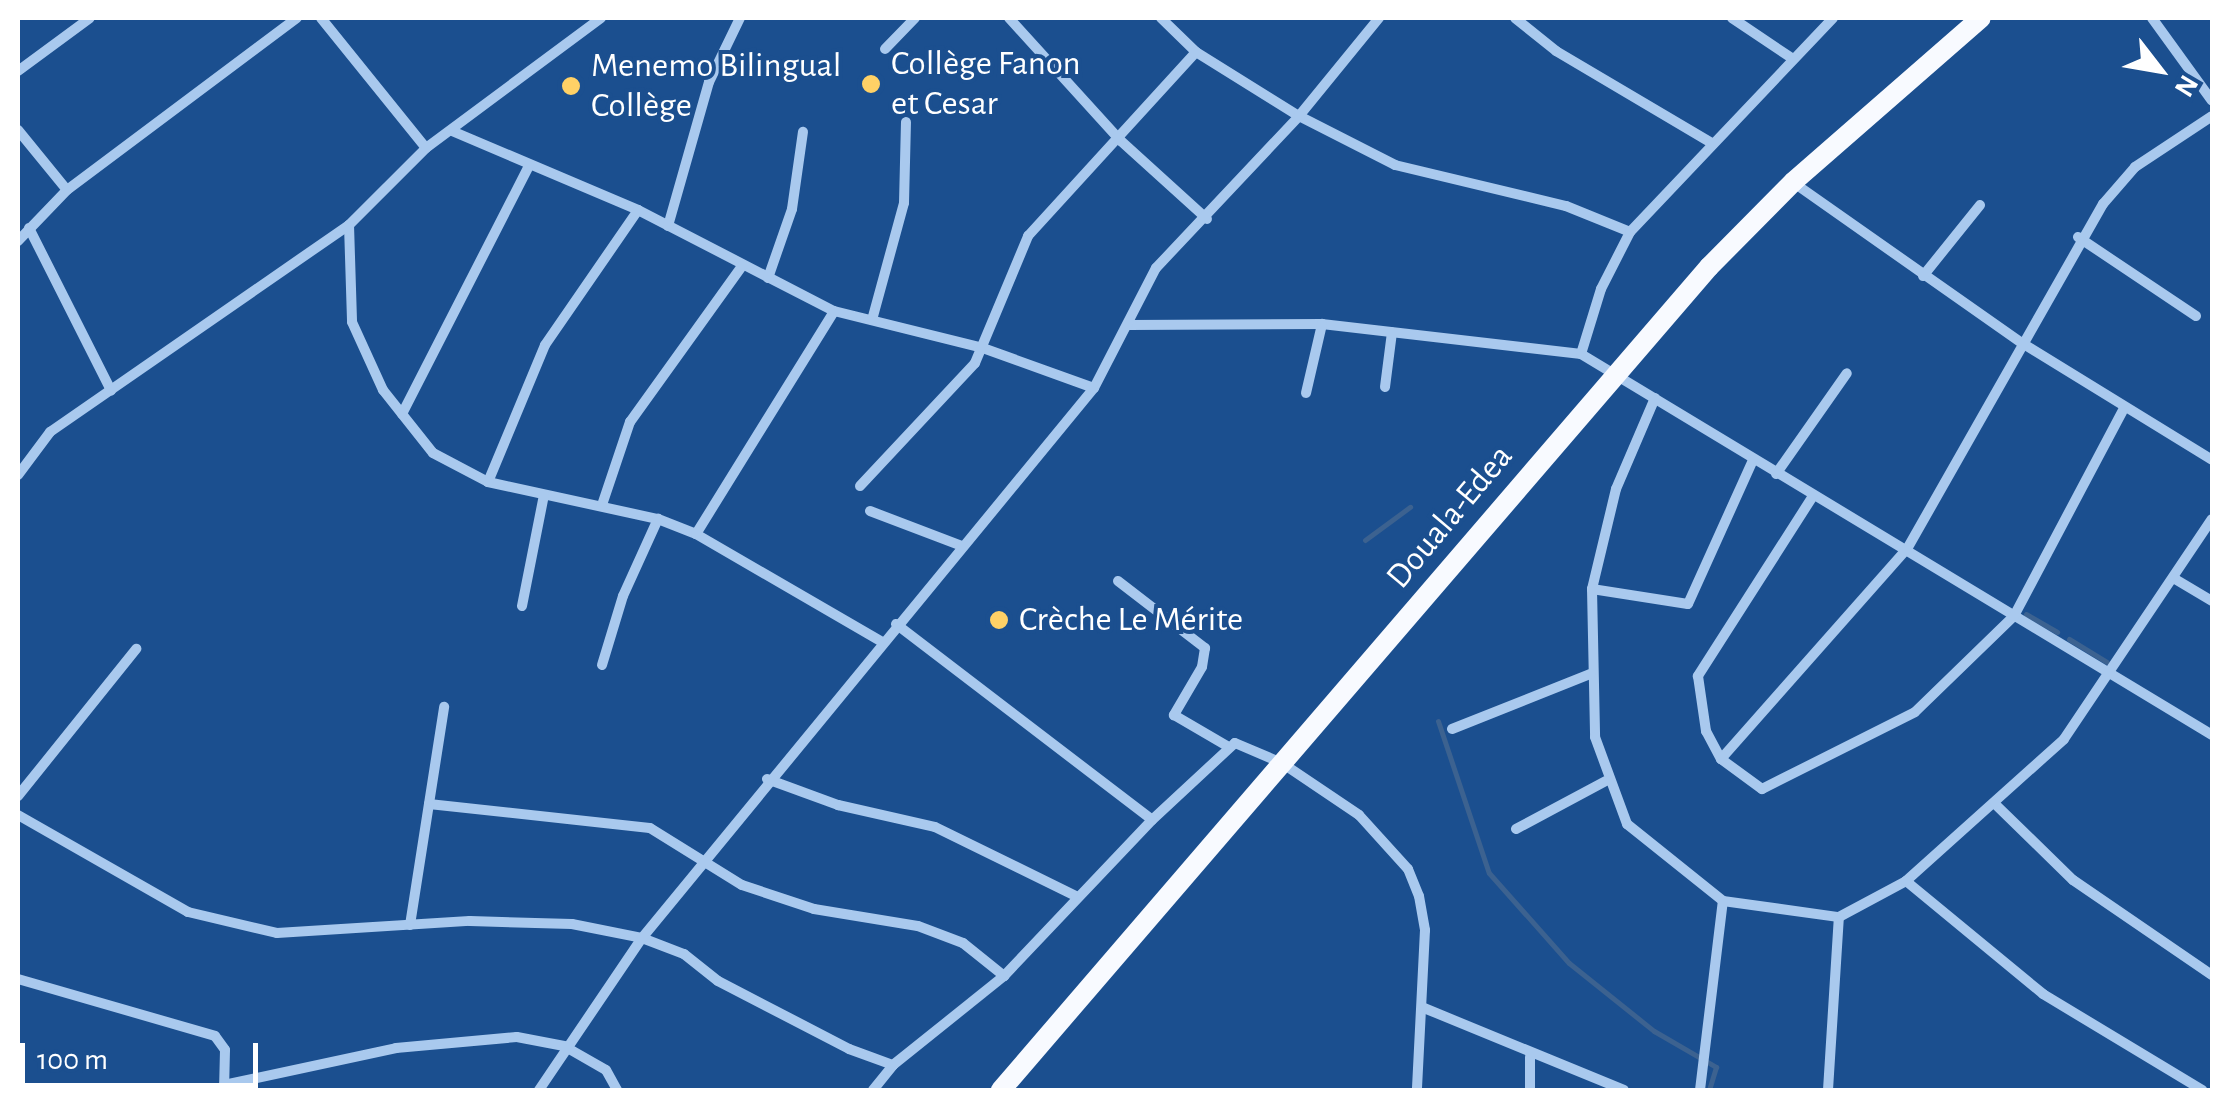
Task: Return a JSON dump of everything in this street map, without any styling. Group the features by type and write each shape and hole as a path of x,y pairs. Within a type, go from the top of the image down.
{"highway":[{"name":"Douala-Edea","path":"1002,1090 1615,373 1793,182 1981,18"}],"street":[{"path":"18,70 90,18"},
{"path":"18,241 68,190 297,18"},
{"path":"322,18 426,148"},
{"path":"18,474 50,432 349,225 426,148 601,18"},
{"path":"668,226 710,82 740,18"},
{"path":"886,49 914,18"},
{"path":"1009,18 1121,141 1206,219"},
{"path":"1161,18 1196,52 1298,116 1408,170 1566,206 1630,232"},
{"path":"539,1090 564,1046 642,938 767,779 1094,388 1156,268 1206,219 1298,116 1379,18"},
{"path":"1515,18 1556,50 1713,144"},
{"path":"1732,18 1793,59"},
{"path":"1580,354 1601,289 1630,232 1832,18"},
{"path":"2152,18 2212,101"},
{"path":"860,486 974,363 1028,236 1121,141 1196,52"},
{"path":"1721,759 1907,548 2078,237 2135,168 2212,116"},
{"path":"872,320 904,203 906,122"},
{"path":"18,130 68,190"},
{"path":"452,130 638,210 834,311 980,347 1094,388"},
{"path":"768,278 792,209 802,132"},
{"path":"402,414 529,166"},
{"path":"1793,182 2022,342 2212,460"},
{"path":"1923,276 1980,205"},
{"path":"488,482 545,345 638,210"},
{"path":"349,225 352,322 383,390 433,453 488,482 602,505 658,519 696,534 882,642"},
{"path":"29,228 111,390"},
{"path":"2078,237 2196,316"},
{"path":"602,505 630,422 742,264"},
{"path":"696,534 834,311"},
{"path":"1129,325 1322,324 1580,354 2212,735"},
{"path":"1306,392 1322,324"},
{"path":"1385,387 1392,332"},
{"path":"1776,474 1846,373"},
{"path":"1655,398 1616,489 1592,589 1590,674 1606,780 1627,824 1724,902 1839,917 1906,882 2064,739 2212,519"},
{"path":"1813,496 1698,676 1706,731 1721,759 1748,782 1773,788 1915,712 2014,616 2124,408"},
{"path":"1592,589 1688,604 1752,460"},
{"path":"522,606 544,495"},
{"path":"870,511 962,546"},
{"path":"602,665 622,596 658,519"},
{"path":"2175,579 2212,601"},
{"path":"1118,581 1205,648 1202,667 1174,715 1227,746"},
{"path":"896,624 1152,820"},
{"path":"18,796 136,649"},
{"path":"1452,729 1590,674"},
{"path":"410,925 444,708"},
{"path":"873,1090 894,1065 1004,976 1227,746 1242,744 1282,763 1360,815 1408,869 1425,930 1417,1090"},
{"path":"767,779 838,806 935,828 1078,896"},
{"path":"1516,829 1606,780"},
{"path":"429,804 636,824 703,864 814,909 918,926 963,943 1004,976"},
{"path":"1995,804 2073,880 2212,975"},
{"path":"18,816 188,912 277,933 410,925 572,924 642,938 684,954 718,981 848,1049 894,1065"},
{"path":"1906,882 2044,994 2202,1090"},
{"path":"1700,1090 1724,902"},
{"path":"1828,1090 1839,917"},
{"path":"18,979 215,1036 225,1050 224,1088 396,1048 517,1036 564,1046 606,1070 617,1090"},
{"path":"1424,1008 1530,1056 1624,1090"},
{"path":"1530,1056 1530,1090"}],"waterway":[{"path":"1365,540 1410,507"},
{"path":"2026,614 2057,632"},
{"path":"2069,639 2107,662"},
{"path":"1438,721 1489,873 1569,963 1654,1031 1716,1067 1709,1090"}],"place":[{"name":"Collège Fanon et Cesar","path":"871,84"},
{"name":"Menemo Bilingual Collège","path":"571,86"},
{"name":"Crèche Le Mérite","path":"999,620"}]}
